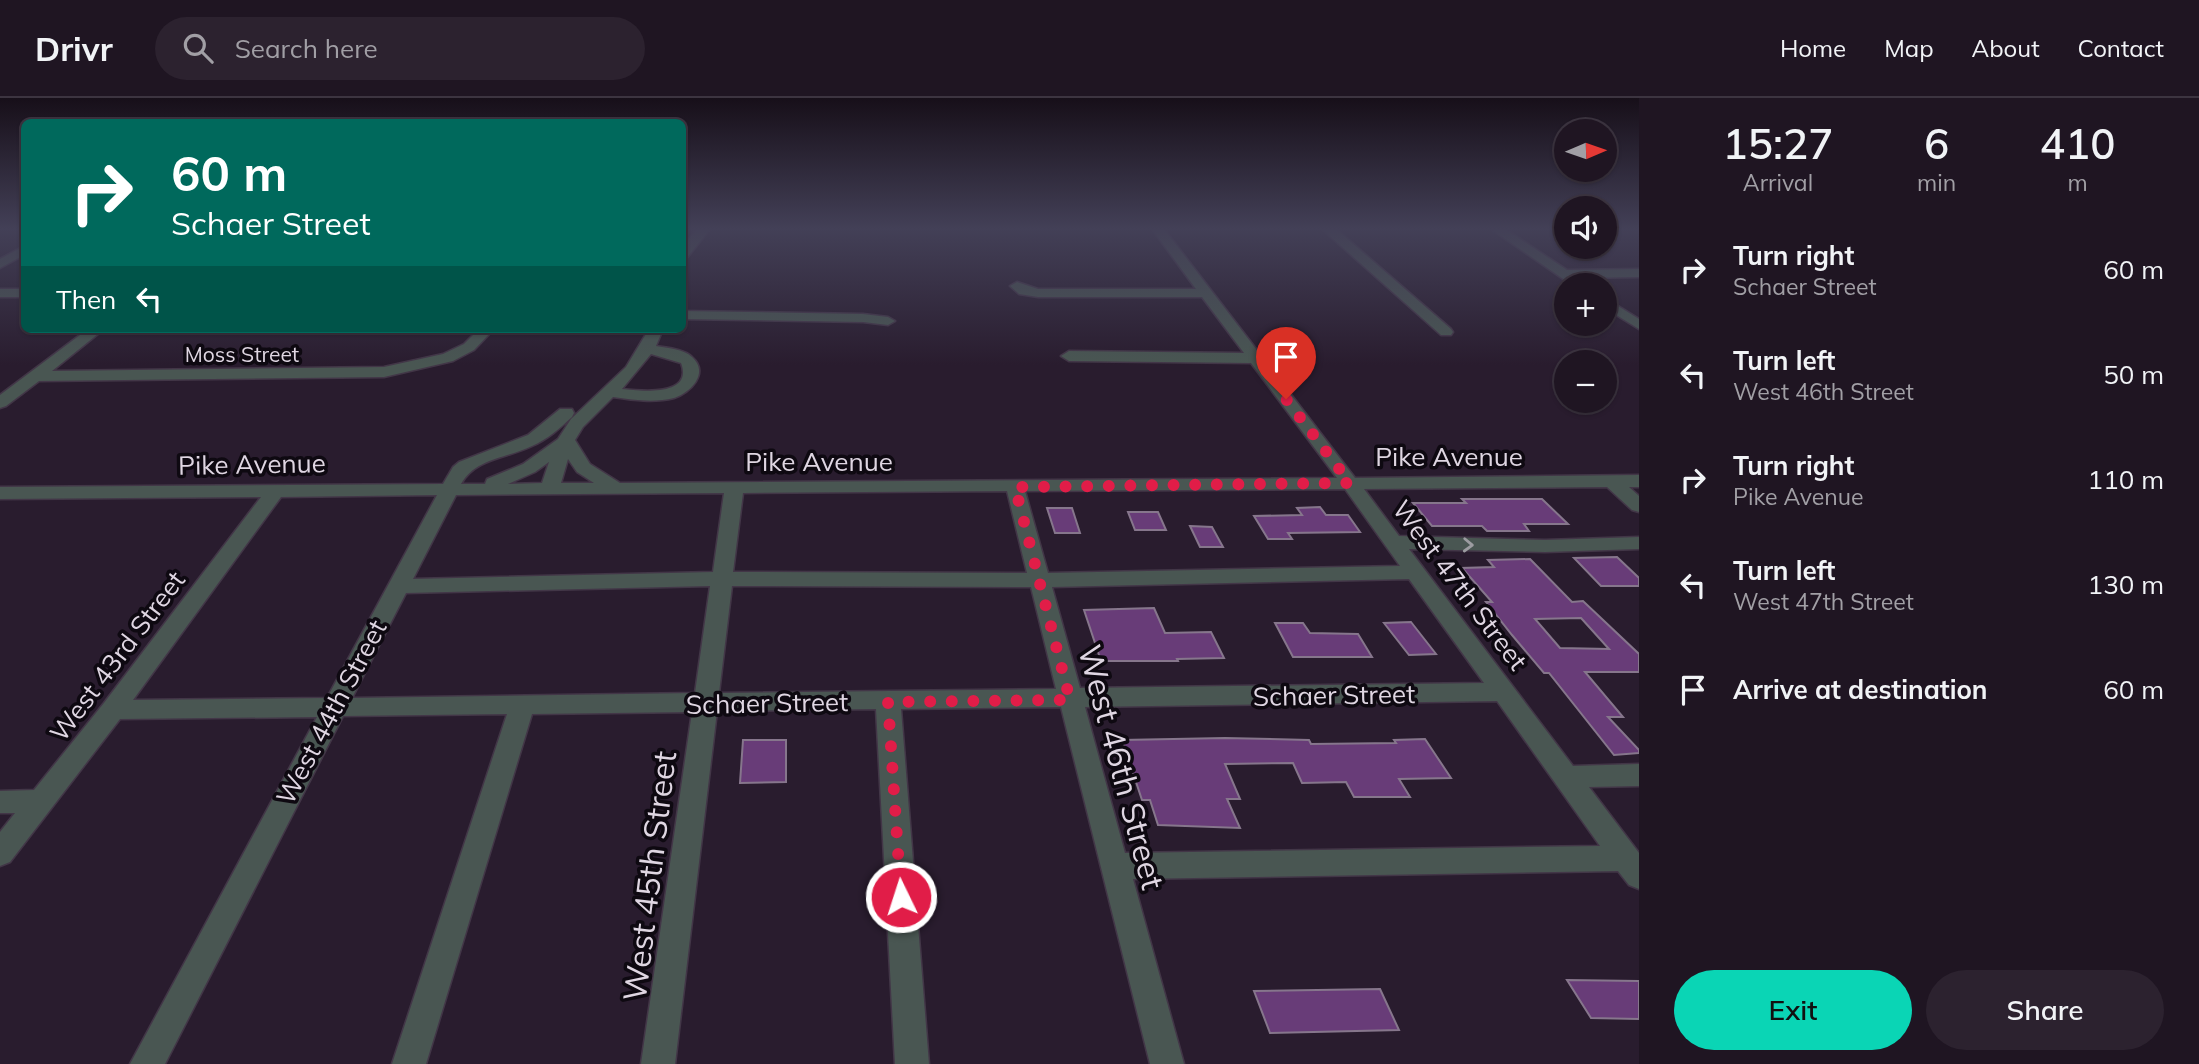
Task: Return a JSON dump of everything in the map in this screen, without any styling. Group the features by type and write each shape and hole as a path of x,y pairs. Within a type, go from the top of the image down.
{"street":[{"name":"West 47th Street","path":"1191,274 1350,483 1632,867"},
{"path":"1380,274 1446,332"},
{"path":"0,293 21,293"},
{"path":"1066,293 1210,299"},
{"path":"1082,307 1210,299"},
{"path":"1617,310 1639,325"},
{"path":"686,315 863,318 888,321"},
{"path":"0,403 92,333"},
{"name":"Moss Street","path":"34,376 368,374 412,368 448,358 469,347 483,333"},
{"path":"550,488 567,441 577,424 613,392 647,349 654,333"},
{"path":"613,392 637,397 653,396 681,389 688,383 691,365 686,359 647,349"},
{"path":"1069,356 1255,358"},
{"name":"West 44th Street","path":"147,1064 397,586 465,465 535,439 553,427 566,413"},
{"path":"478,488 529,468 567,441"},
{"path":"567,441 576,461 588,474 608,482 639,488"},
{"path":"1612,481 1639,506"},
{"name":"Pike Avenue","path":"0,493 1639,481"},
{"name":"West 46th Street","path":"1015,487 1167,1064"},
{"name":"West 45th Street","path":"658,1064 734,488"},
{"name":"West 43rd Street","path":"0,853 113,710 276,490"},
{"path":"1391,542 1545,546 1639,543"},
{"path":"397,586 722,579 1038,580 1416,572"},
{"name":"Schaer Street","path":"113,710 1070,700 1505,692"},
{"path":"888,702 912,1064"},
{"path":"409,1064 522,706"},
{"path":"1565,776 1639,775"},
{"path":"0,802 40,801"},
{"path":"1114,866 1632,867"}],"building":[{"path":"1462,499 1542,499 1568,524 1524,524 1529,531 1487,531 1482,526 1432,526 1413,503 1466,503"},
{"path":"1320,507 1326,515 1348,515 1360,532 1288,533 1292,539 1268,539 1254,516 1302,515 1297,508"},
{"path":"1047,508 1072,508 1080,533 1055,533"},
{"path":"1128,512 1158,512 1166,530 1135,530"},
{"path":"1190,526 1212,527 1223,547 1200,547"},
{"path":"1617,557 1639,578 1639,586 1601,586 1574,558"},
{"path":"1530,559 1572,602 1583,601 1639,654 1639,672 1585,672 1623,717 1608,717 1639,753 1614,755 1549,673 1544,673 1486,602 1492,602 1462,568 1494,567 1488,560","holes":["1581,618 1609,649 1560,648 1535,619"]},
{"path":"1154,608 1165,633 1211,632 1224,658 1101,661 1084,610"},
{"path":"1411,622 1436,654 1409,655 1384,623"},
{"path":"1275,623 1303,623 1310,633 1358,634 1372,657 1293,657"},
{"path":"1425,739 1451,778 1399,779 1410,797 1354,797 1346,782 1302,783 1293,763 1225,764 1240,799 1227,799 1240,828 1158,825 1150,800 1142,800 1122,740 1309,740 1311,744 1396,743 1394,740"},
{"path":"743,740 786,740 786,782 740,783"},
{"path":"1567,980 1639,981 1639,1019 1591,1018"},
{"path":"1380,989 1399,1030 1270,1033 1254,991"}],"route":[{"path":"901,897 888,702 1070,700 1015,487 1350,483 1286,399"}]}
